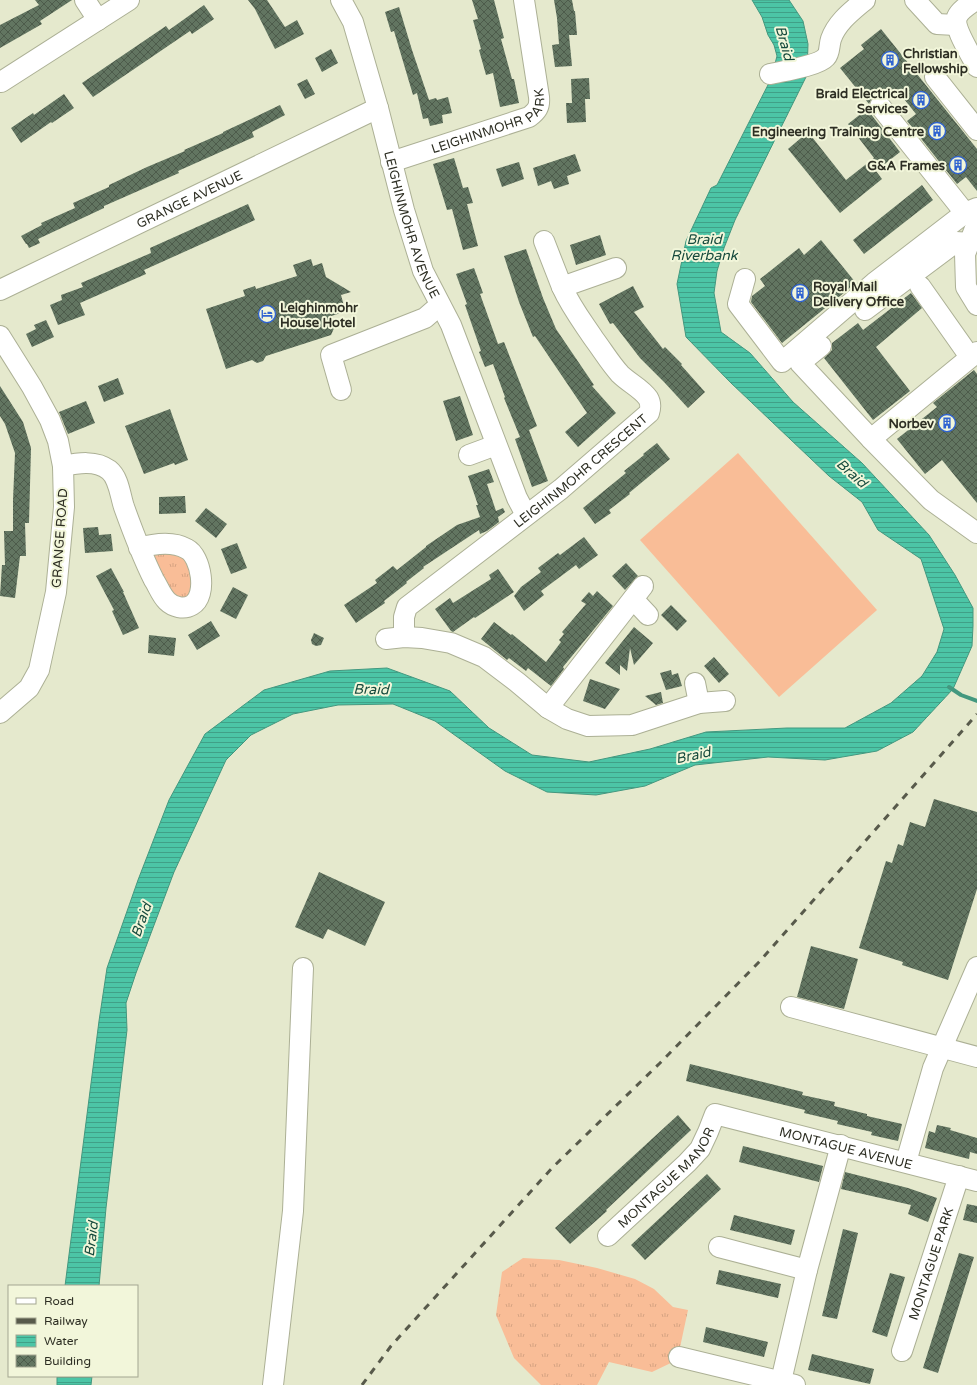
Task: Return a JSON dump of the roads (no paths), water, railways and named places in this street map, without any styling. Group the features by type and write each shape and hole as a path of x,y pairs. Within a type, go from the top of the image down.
{"street":[{"path":"85,0 98,20"},
{"path":"1,82 129,0"},
{"name":"LEIGHINMOHR AVENUE","path":"342,0 353,22 378,108 391,162 423,271 451,325 496,445 517,498 526,515"},
{"name":"LEIGHINMOHR PARK","path":"391,162 530,117 538,109 539,97 524,0"},
{"path":"770,74 810,65 826,57 831,39 840,23 865,0"},
{"path":"915,0 937,24 956,25"},
{"path":"976,0 961,11 957,17 956,25 977,67"},
{"path":"935,77 977,129"},
{"path":"880,106 973,215 969,243 965,254 966,286 977,305"},
{"name":"GRANGE AVENUE","path":"0,290 378,108"},
{"path":"745,279 738,304 782,362 874,283 973,215"},
{"path":"544,241 562,287 616,268"},
{"path":"969,243 956,242 858,315 800,363 870,438 931,500 977,533"},
{"path":"870,438 974,355 920,286"},
{"name":"LEIGHINMOHR CRESCENT","path":"548,708 518,682 484,657 451,642 422,638 395,638 407,607 561,489 641,420 651,408 645,395 622,376 613,366 570,305 562,287"},
{"path":"341,390 331,355 425,318 440,305"},
{"name":"GRANGE ROAD","path":"0,336 32,386 50,420 58,441 63,466 64,507 56,592 39,670 29,688 0,713"},
{"path":"469,455 496,445"},
{"path":"63,466 91,463 102,466 111,471 117,482 139,548"},
{"path":"648,615 638,593 548,708 567,719 588,726 632,726 699,703 725,701"},
{"path":"695,683 699,703"},
{"path":"906,1162 933,1068 977,966"},
{"path":"273,1385 293,1211 303,968"},
{"path":"791,1007 977,1058"},
{"name":"MONTAGUE AVENUE","path":"715,1114 968,1179"},
{"name":"MONTAGUE MANOR","path":"608,1236 687,1163 700,1149 715,1114"},
{"path":"680,1357 788,1383 807,1270 841,1146"},
{"name":"MONTAGUE PARK","path":"902,1351 968,1179"},
{"path":"719,1247 807,1270"}],"water":[{"name":"Braid Riverbank","path":"752,0 789,0 803,21 808,44 807,75 735,220 724,248 717,271 714,293 721,332 750,353 793,402 862,463 929,535 955,575 973,608 973,626 972,646 953,689 913,732 877,751 825,760 768,757 695,765 645,786 596,795 547,792 505,771 435,721 393,704 338,705 293,714 251,735 226,760 174,872 136,973 126,1003 127,1030 106,1208 99,1285 65,1285 107,968 138,880 169,800 205,734 264,690 330,671 387,668 450,691 489,728 532,755 589,762 650,749 706,732 787,728 845,728 891,703 922,676 937,652 944,629 921,559 878,530 862,502 829,476 731,383 686,337 677,284 686,241 711,188 717,185 771,79 777,56 762,17"},
{"path":"57,1377 92,1377 91,1385 57,1385"}],"waterway":[{"path":"949,687 961,695 977,701"}],"railway":[{"path":"362,1385 391,1346 552,1168 660,1063 760,961 977,714"}],"place":[{"name":"Christian Fellowship","path":"890,60"},
{"name":"Braid Electrical Services","path":"921,100"},
{"name":"Engineering Training Centre","path":"937,131"},
{"name":"G&A Frames","path":"958,165"},
{"name":"Royal Mail Delivery Office","path":"800,293"},
{"name":"Leighinmohr House Hotel","path":"267,314"},
{"name":"Norbev","path":"947,423"}],"water label":[{"name":"Braid","path":"785,43"},
{"name":"Braid","path":"852,473"},
{"name":"Braid","path":"371,689"},
{"name":"Braid","path":"693,755"},
{"name":"Braid","path":"141,920"},
{"name":"Braid","path":"91,1239"}]}
